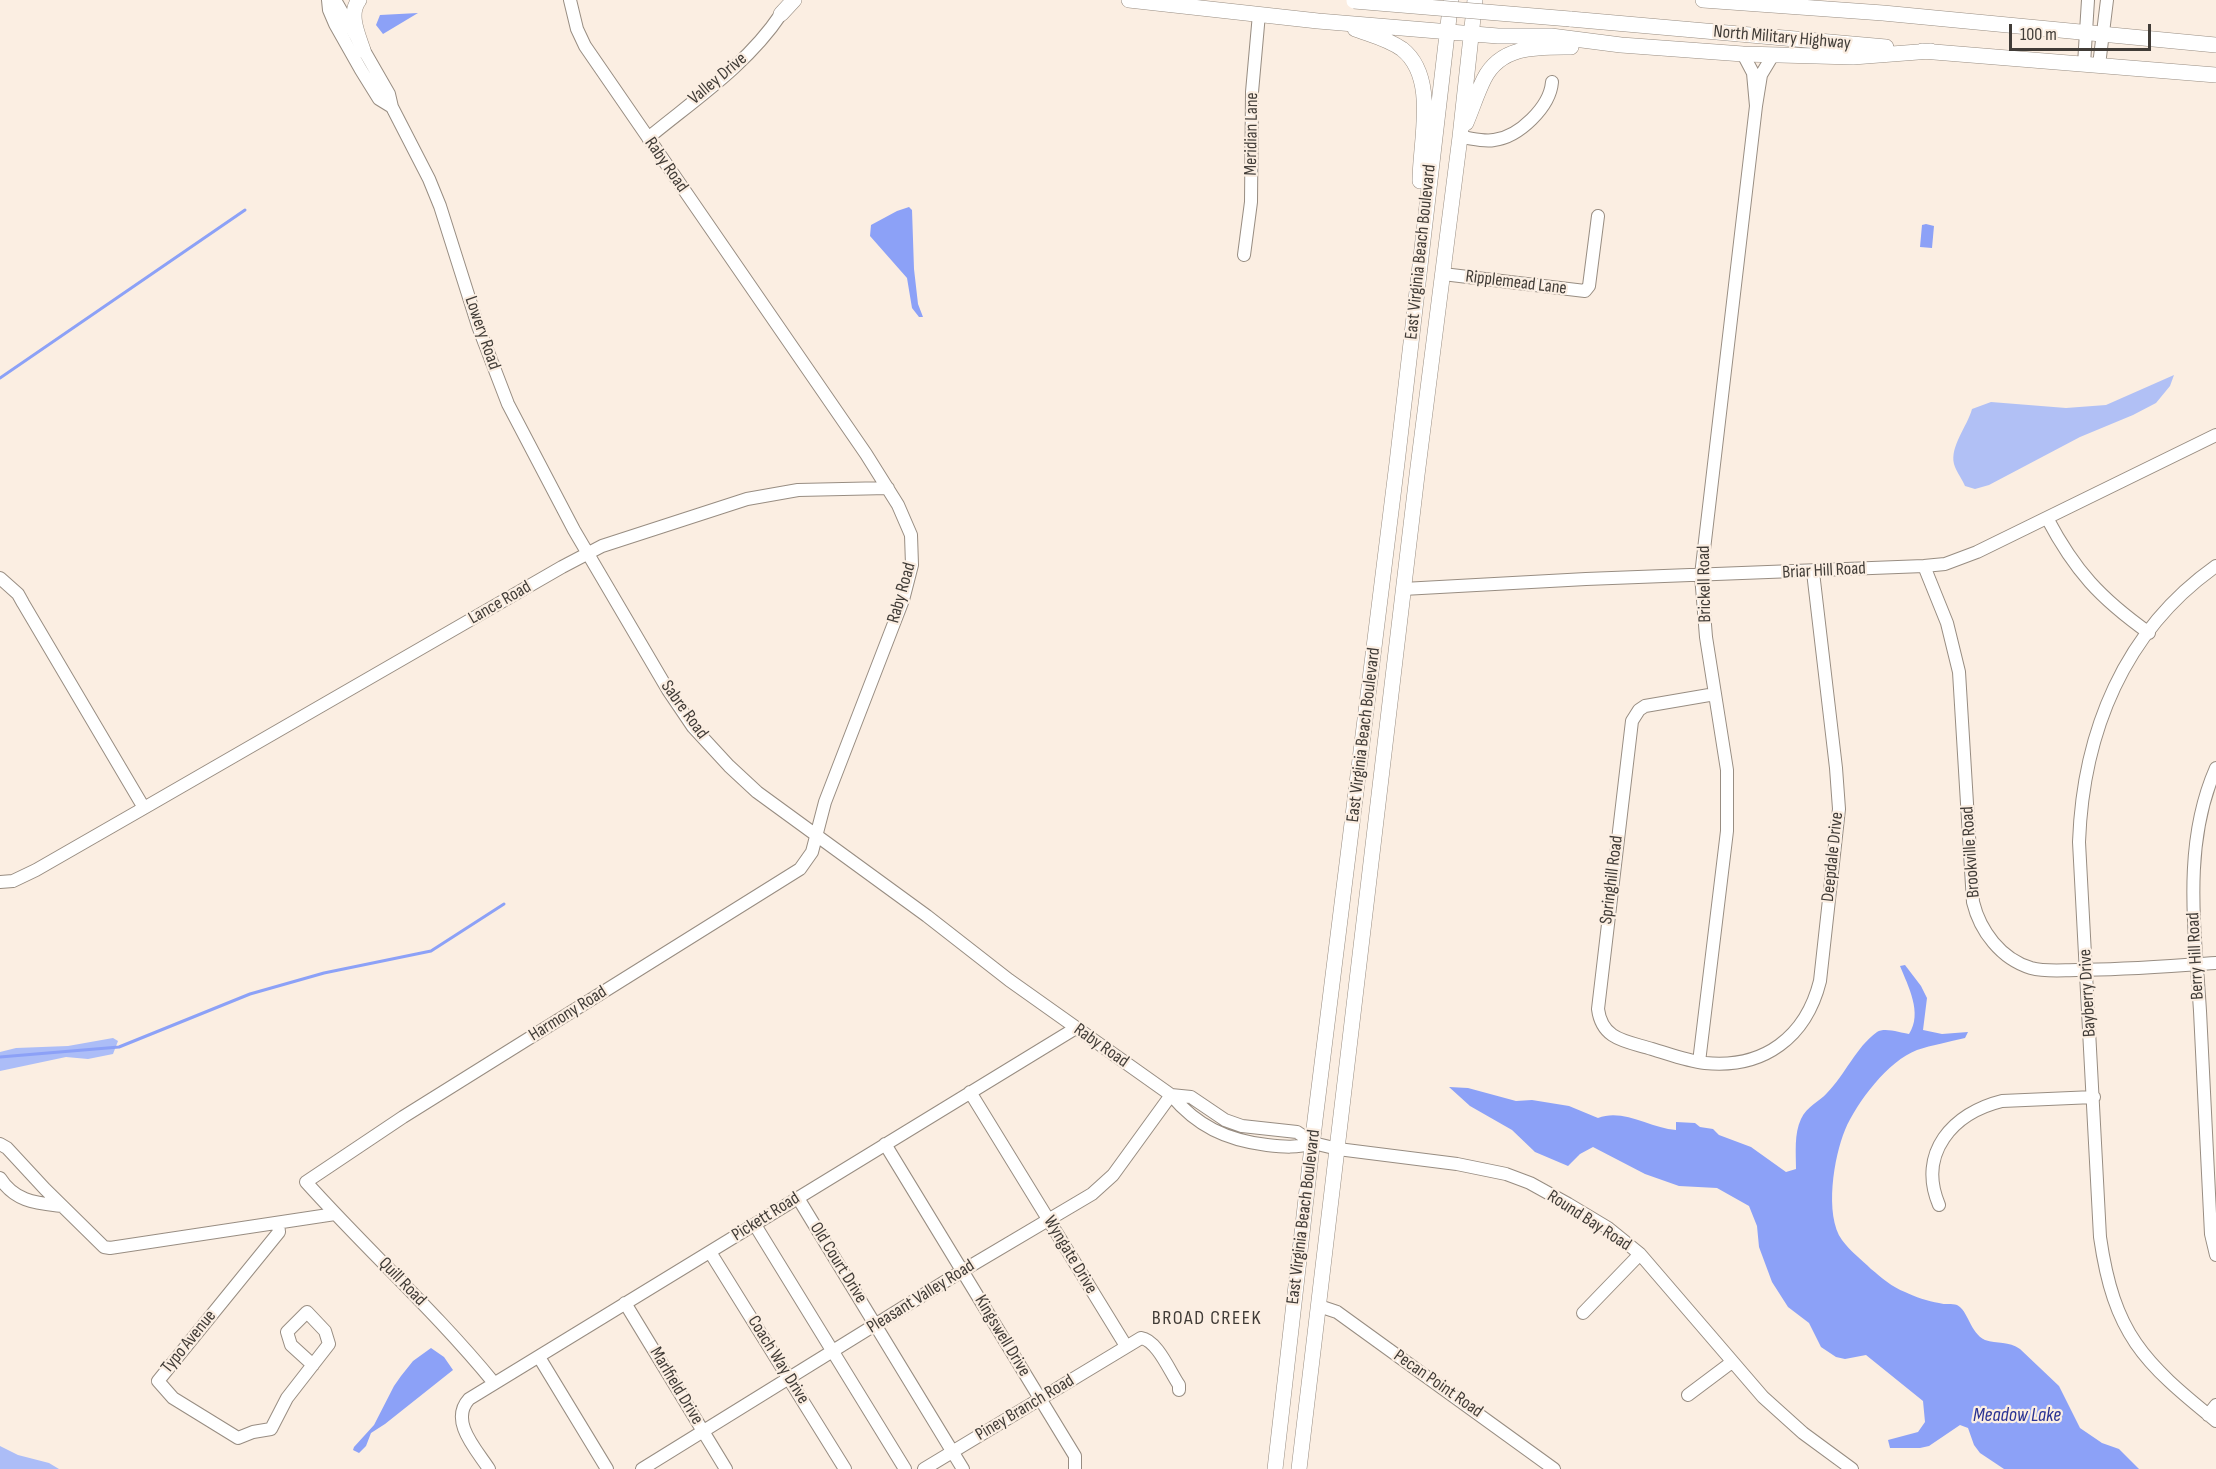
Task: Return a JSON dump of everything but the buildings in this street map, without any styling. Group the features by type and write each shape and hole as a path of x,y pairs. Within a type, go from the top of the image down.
{"main road":[{"path":"359,0 354,12 356,32 363,50"},
{"path":"783,7 794,0"},
{"path":"1129,0 1339,23 1471,34 1551,36 1743,54 1853,57 1931,51"},
{"name":"North Military Highway","path":"1348,0 2216,75"},
{"name":"East Virginia Beach Boulevard","path":"1275,1469 1395,483 1451,0"},
{"name":"East Virginia Beach Boulevard","path":"1299,1469 1475,0"},
{"name":"North Military Highway","path":"1702,0 1883,13 2216,45"},
{"path":"1848,0 1883,13"},
{"path":"1339,23 1391,42 1415,64 1421,76 1424,102 1420,171 1423,230"},
{"path":"1460,137 1485,78 1500,60 1510,54 1534,47 1673,49"}],"street":[{"name":"Lowery Road","path":"328,0 329,10 335,24 379,99 392,108"},
{"name":"Lowery Road","path":"335,0 389,94 392,108 429,179 440,206 478,326 508,404 588,553"},
{"name":"Raby Road","path":"570,0 577,29 585,46 785,334 888,488 907,522 911,535 913,548 910,573 903,600 825,802 816,836 1076,1028 1171,1095 1191,1096 1225,1120 1242,1126 1298,1132 1313,1143"},
{"path":"2088,0 2086,32 2092,64"},
{"path":"2092,64 2103,33 2107,0"},
{"name":"Valley Drive","path":"648,138 743,60 759,44 783,7"},
{"name":"Meridian Lane","path":"1244,255 1251,202 1252,92 1259,14"},
{"name":"Brickell Road","path":"1743,54 1753,73 1756,106"},
{"name":"Brickell Road","path":"1699,1062 1728,821 1727,770 1702,607 1701,575 1756,106 1761,75 1773,55"},
{"path":"1460,137 1494,140 1513,132 1542,108 1549,98 1552,82"},
{"name":"Ripplemead Lane","path":"1443,274 1585,291 1589,286 1598,216"},
{"name":"Briar Hill Road","path":"1403,589 1813,572 1924,566 1961,559 2216,435"},
{"name":"Lance Road","path":"0,882 13,881 36,870 602,546 747,499 798,490 888,488"},
{"path":"2047,518 2084,578 2122,613 2149,633"},
{"name":"Sabre Road","path":"588,553 668,690 693,727 729,766 758,792 816,836"},
{"name":"Brookville Road","path":"1924,566 1947,623 1959,672 1973,902 1976,914 1990,938 2019,963 2043,970 2216,963"},
{"name":"Bayberry Drive","path":"2213,1414 2174,1388 2149,1362 2124,1325 2114,1305 2104,1264 2100,1238 2079,842 2084,784 2091,750 2109,697 2119,677 2149,633 2186,591 2216,566"},
{"name":"Deepdale Drive","path":"1699,1062 1739,1062 1761,1055 1782,1044 1793,1034 1807,1015 1820,981 1839,808 1813,572"},
{"path":"0,578 18,594 144,808"},
{"name":"Springhill Road","path":"1699,1062 1613,1036 1602,1025 1598,1009 1632,722 1639,710 1645,706 1715,694"},
{"name":"Berry Hill Road","path":"2216,768 2208,786 2196,839 2193,897 2211,1234 2216,1255"},
{"name":"Harmony Road","path":"306,1182 403,1117 786,879 807,861 816,836"},
{"name":"Pickett Road","path":"489,1469 462,1426 461,1411 469,1399 1076,1028"},
{"name":"Wyngate Drive","path":"970,1092 1126,1346"},
{"name":"Pleasant Valley Road","path":"642,1469 1101,1187 1171,1095"},
{"path":"1939,1205 1932,1182 1935,1157 1944,1136 1961,1119 1980,1108 2002,1101 2094,1097"},
{"name":"Round Bay Road","path":"1313,1143 1338,1149 1449,1162 1506,1174 1530,1183 1608,1228 1640,1254 1732,1362 1783,1415 1852,1469"},
{"path":"0,1144 7,1148 104,1247 110,1248 335,1214"},
{"name":"Kingswell Drive","path":"885,1144 1075,1456 1076,1469"},
{"name":"Quill Road","path":"306,1182 420,1300 494,1383"},
{"path":"1,1184 22,1199 32,1203 62,1206"},
{"name":"Old Court Drive","path":"798,1198 963,1469"},
{"name":"Typo Avenue","path":"278,1223 279,1232 158,1381 173,1398 238,1438 253,1432 271,1429 287,1398 313,1365"},
{"path":"754,1225 905,1469"},
{"name":"Coach Way Drive","path":"710,1252 845,1469"},
{"path":"1583,1313 1640,1254"},
{"name":"Marlfield Drive","path":"625,1303 726,1469"},
{"name":"Pecan Point Road","path":"1319,1306 1336,1312 1554,1469"},
{"path":"1126,1346 1141,1338 1151,1342 1179,1385 1179,1390"},
{"name":"Piney Branch Road","path":"924,1469 1126,1346"},
{"path":"539,1357 607,1469"},
{"path":"1688,1395 1732,1362"}],"shaded area":[{"path":"2174,375 2170,386 2156,403 2080,437 1989,485 1975,489 1965,486 1955,467 1954,450 1972,409 1991,402 2066,408 2106,405"},
{"path":"113,1038 118,1041 113,1054 88,1059 66,1057 0,1071 0,1052 16,1048 68,1046"},
{"path":"0,1446 18,1455 49,1463 59,1469 0,1469"}],"water":[{"path":"418,13 383,34 376,25 380,15"},
{"path":"909,207 912,210 918,304 923,317 919,317 912,308 907,278 870,236 871,225"},
{"path":"1922,225 1934,226 1932,248 1920,247"},
{"name":"Meadow Lake","path":"1905,965 1927,998 1923,1030 1942,1034 1968,1032 1965,1038 1923,1048 1906,1055 1885,1073 1857,1107 1845,1130 1834,1170 1833,1216 1842,1240 1891,1285 1922,1299 1957,1305 1980,1337 2020,1349 2059,1386 2080,1428 2102,1443 2119,1449 2139,1469 2004,1469 1980,1453 1974,1445 1968,1428 1960,1425 1929,1446 1890,1448 1888,1440 1918,1432 1925,1422 1923,1401 1866,1355 1845,1359 1836,1357 1821,1347 1809,1323 1788,1307 1772,1282 1759,1247 1757,1226 1749,1206 1717,1188 1679,1186 1645,1174 1593,1147 1580,1154 1568,1166 1535,1152 1512,1130 1470,1106 1449,1087 1468,1088 1516,1101 1532,1100 1569,1106 1598,1118 1617,1115 1676,1130 1676,1122 1695,1123 1751,1147 1786,1172 1796,1169 1796,1137 1804,1115 1833,1086 1863,1045 1880,1031 1889,1030 1909,1034 1915,1017 1913,1000 1900,966"},
{"path":"431,1348 444,1357 453,1370 371,1433 366,1446 359,1453 353,1450 374,1425 401,1376 413,1361"}],"waterway":[{"path":"0,378 245,210"},
{"path":"0,1057 119,1047 250,994 324,973 431,951 504,904"}],"district":[{"name":"BROAD CREEK","path":"1207,1319"}]}
